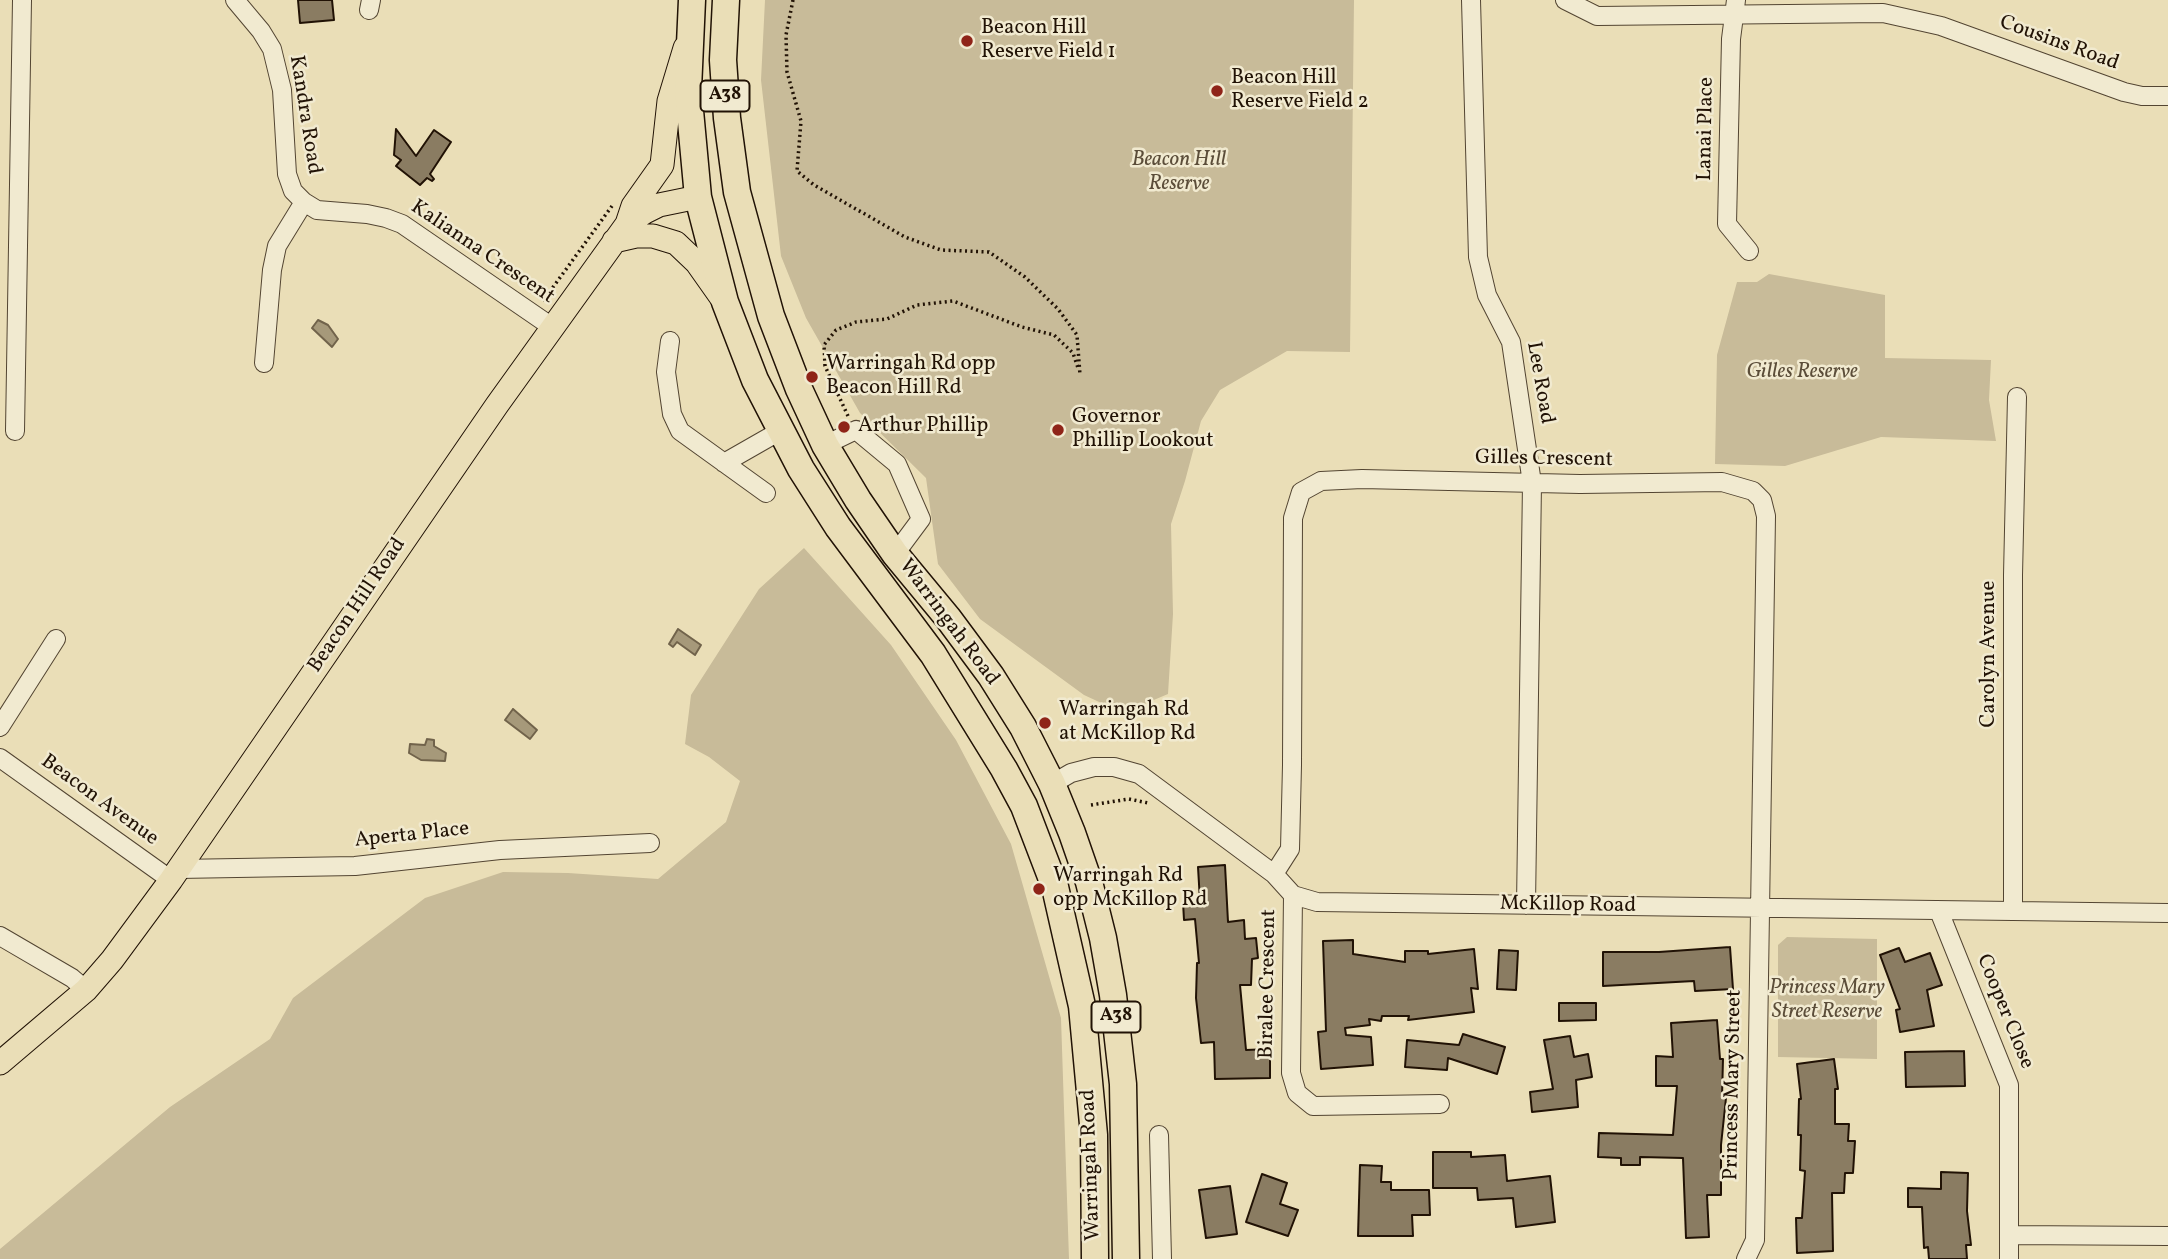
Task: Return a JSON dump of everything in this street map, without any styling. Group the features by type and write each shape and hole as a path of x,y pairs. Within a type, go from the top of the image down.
{"highway":[{"name":"Warringah Road","path":"692,0 689,35 690,118 698,197 725,302 755,380 801,469 838,527 933,654 1021,802 1055,887 1082,1006 1094,1135 1095,1259"},
{"name":"Warringah Road","path":"726,0 723,60 727,118 737,192 785,354 825,445 858,500 895,554 991,676 1023,727 1052,785 1089,882 1113,995 1123,1084 1126,1259"},
{"name":"Beacon Hill Road","path":"698,197 737,192"},
{"path":"1021,802 1052,785"}],"main road":[{"name":"Warringah Road","path":"621,233 633,206 662,165 669,101 689,35"},
{"name":"Beacon Hill Road","path":"0,1063 86,990 112,960 552,327 621,233 645,212 659,205 698,197"},
{"path":"621,233 653,236 676,243 697,263 725,302"}],"street":[{"path":"15,431 22,0"},
{"name":"Kandra Road","path":"235,0 272,49 282,90 287,174 293,191 304,202"},
{"name":"Lee Road","path":"1471,0 1478,257 1487,295 1511,342 1531,483 1526,905"},
{"name":"Cousins Road","path":"1564,0 1597,16 1736,6 1896,15 1941,26 2124,92 2142,96 2168,96"},
{"name":"Lanai Place","path":"1736,6 1731,38 1727,224 1749,251"},
{"path":"264,363 272,270 277,246 304,202"},
{"name":"Kalianna Crescent","path":"304,202 317,209 368,214 402,224 552,327"},
{"path":"670,341 666,372 672,414 680,431 766,493"},
{"name":"Carolyn Avenue","path":"2013,911 2012,575 2017,397"},
{"path":"825,445 856,430 897,464 921,519 895,554"},
{"path":"724,463 780,431"},
{"name":"Gilles Crescent","path":"1274,874 1290,849 1293,751 1293,518 1301,492 1321,481 1362,479 1580,484 1722,482 1752,491 1762,499 1766,516 1760,909"},
{"path":"0,727 56,639"},
{"name":"Beacon Avenue","path":"0,758 174,874"},
{"path":"1052,785 1072,773 1094,767 1114,767 1139,774 1274,874 1293,895"},
{"name":"Aperta Place","path":"174,874 355,866 500,850 650,843"},
{"name":"McKillop Road","path":"1293,895 1318,902 2168,913"},
{"name":"Biralee Crescent","path":"1293,895 1291,1073 1297,1093 1313,1105 1440,1104"},
{"name":"Princess Mary Street","path":"1746,1259 1755,1240 1760,909"},
{"name":"Cooper Close","path":"1940,912 2009,1086 2009,1259"},
{"path":"0,936 72,978 86,990"},
{"path":"1158,1135 1162,1259"},
{"path":"2009,1235 2168,1236"}],"path":[{"path":"793,0 786,35 787,72 801,121 797,171 814,184 905,237 941,250 989,252 1025,277 1058,309 1077,335 1080,375 1073,353 1054,335 1022,327 953,301 917,305 887,319 856,322 836,330 824,345 825,366 838,398 856,430"},
{"path":"541,304 615,202"},
{"path":"1091,805 1129,799 1151,805"}],"green space":[{"name":"Beacon Hill Reserve","path":"765,0 1354,0 1350,352 1287,351 1220,390 1201,421 1171,524 1173,614 1168,694 1123,713 1084,695 980,619 938,564 926,478 860,413 806,318 781,256 761,80"},
{"name":"Gilles Reserve","path":"1769,274 1885,295 1885,358 1991,360 1989,400 1996,441 1881,437 1785,466 1715,464 1717,355 1737,282 1757,282"},
{"path":"804,548 891,645 956,740 1011,844 1061,1018 1069,1259 0,1259 0,1249 170,1107 270,1039 293,998 425,898 503,872 658,879 726,822 740,781 709,757 685,744 691,695 759,589"},
{"name":"Princess Mary Street Reserve","path":"1787,937 1877,939 1877,1059 1778,1057 1778,945"}],"shaded area":[{"path":"318,320 328,325 338,339 332,347 312,328"},
{"path":"678,629 701,645 695,655 677,642 673,647 669,644"},
{"path":"513,709 537,730 530,739 505,720"},
{"path":"427,739 434,740 434,746 446,753 445,761 421,760 409,753 410,744 425,745"}],"building":[{"path":"298,0 332,0 334,20 300,23"},
{"path":"396,129 416,156 434,130 451,142 430,174 434,179 432,181 427,178 420,185 396,166 401,160 394,155"},
{"path":"1225,865 1228,922 1244,920 1245,939 1256,938 1258,958 1252,959 1251,985 1240,985 1246,1050 1270,1049 1270,1078 1215,1079 1214,1042 1201,1043 1196,998 1199,963 1195,919 1184,920 1183,902 1200,901 1198,867"},
{"path":"1353,940 1353,954 1405,962 1405,951 1428,951 1428,954 1474,949 1478,989 1471,988 1474,1012 1408,1020 1409,1016 1382,1016 1381,1021 1369,1019 1370,1025 1345,1028 1346,1035 1371,1037 1373,1065 1321,1069 1318,1032 1326,1031 1323,941"},
{"path":"1730,947 1733,989 1695,991 1694,981 1603,986 1603,952 1659,952"},
{"path":"1899,948 1905,962 1930,953 1942,985 1927,990 1934,1026 1900,1032 1896,1010 1900,1009 1880,955"},
{"path":"1499,950 1518,951 1516,990 1497,989"},
{"path":"1559,1003 1596,1003 1596,1020 1559,1021"},
{"path":"1717,1020 1720,1059 1723,1059 1722,1097 1726,1098 1721,1145 1721,1195 1707,1195 1709,1237 1686,1238 1683,1158 1640,1157 1640,1165 1621,1165 1621,1158 1598,1157 1599,1133 1673,1135 1677,1086 1656,1086 1656,1056 1673,1057 1671,1023"},
{"path":"1463,1034 1505,1047 1497,1074 1448,1058 1447,1070 1405,1067 1407,1040 1459,1045"},
{"path":"1570,1036 1574,1057 1588,1054 1592,1077 1576,1080 1578,1107 1532,1112 1530,1092 1553,1089 1544,1040"},
{"path":"1964,1051 1965,1086 1906,1087 1905,1052"},
{"path":"1834,1059 1838,1089 1835,1089 1835,1124 1849,1124 1848,1141 1855,1141 1853,1173 1845,1173 1844,1193 1832,1193 1833,1251 1797,1253 1796,1218 1802,1218 1805,1171 1800,1170 1801,1135 1798,1135 1801,1099 1797,1064"},
{"path":"1433,1152 1471,1152 1471,1157 1505,1155 1507,1181 1550,1176 1555,1222 1516,1227 1513,1198 1478,1200 1477,1188 1433,1188"},
{"path":"1360,1165 1382,1166 1381,1182 1391,1182 1391,1190 1429,1190 1430,1215 1412,1215 1413,1236 1358,1236"},
{"path":"1941,1172 1968,1173 1967,1211 1971,1245 1966,1245 1967,1259 1929,1259 1928,1247 1924,1248 1922,1207 1908,1207 1908,1188 1941,1189"},
{"path":"1262,1174 1287,1183 1280,1204 1298,1210 1288,1236 1246,1222"},
{"path":"1230,1186 1237,1234 1206,1238 1199,1190"}],"place":[{"name":"Beacon Hill Reserve Field 1","path":"967,41"},
{"name":"Beacon Hill Reserve Field 2","path":"1217,91"},
{"name":"Warringah Rd opp Beacon Hill Rd","path":"812,377"},
{"name":"Arthur Phillip","path":"844,427"},
{"name":"Governor Phillip Lookout","path":"1058,430"},
{"name":"Warringah Rd at McKillop Rd","path":"1045,723"},
{"name":"Warringah Rd opp McKillop Rd","path":"1039,889"}]}
